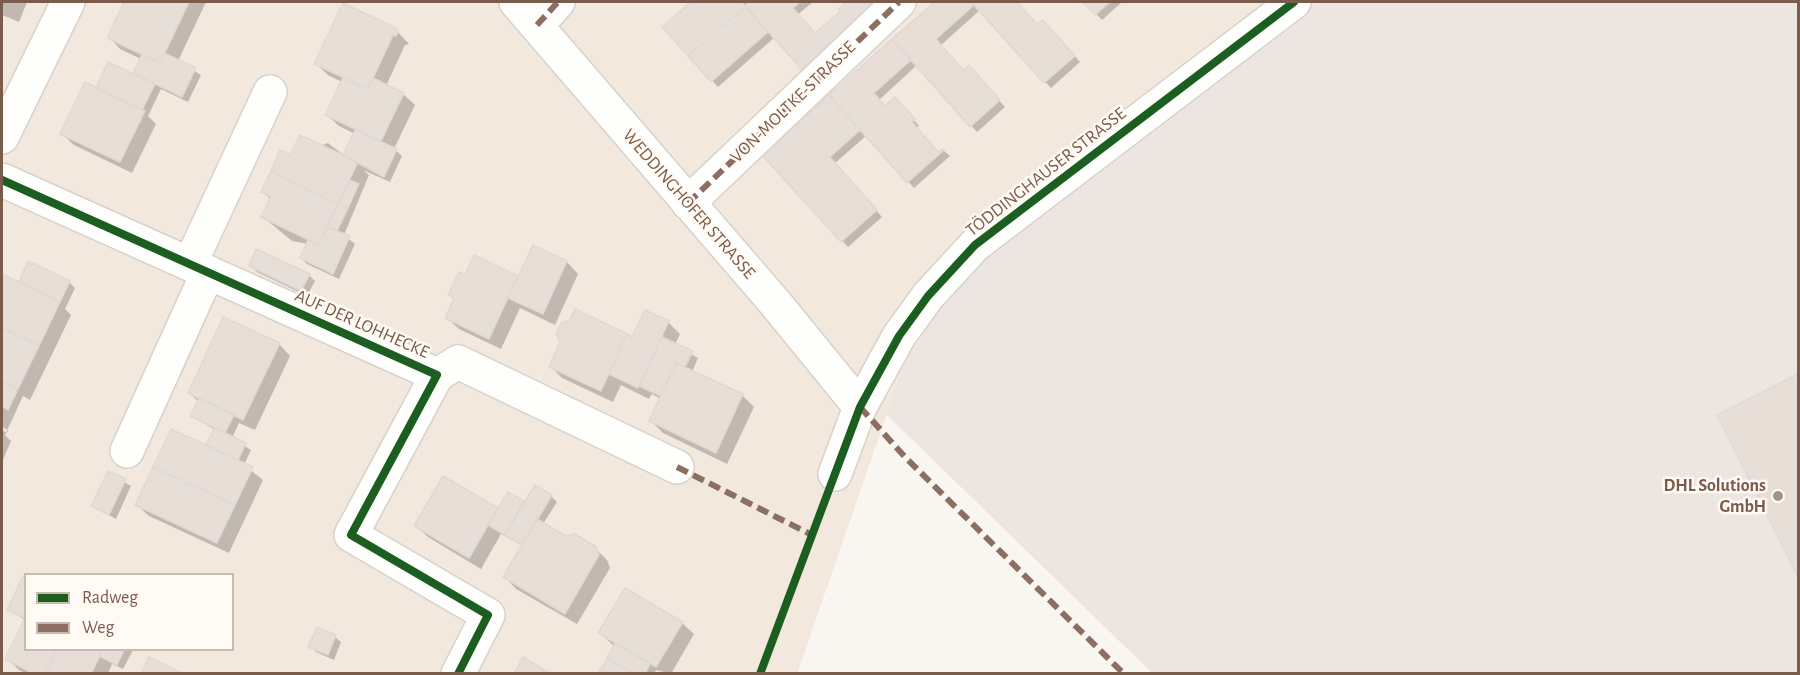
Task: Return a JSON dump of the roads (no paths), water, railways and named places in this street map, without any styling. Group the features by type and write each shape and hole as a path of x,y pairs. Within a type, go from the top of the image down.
{"street":[{"path":"2,137 68,2"},
{"path":"526,13 558,2"},
{"name":"VON-MOLTKE-STRASSE","path":"688,203 899,2"},
{"name":"TÖDDINGHAUSER STRASSE","path":"835,474 860,407 899,336 928,296 975,245 1294,2"},
{"name":"WEDDINGHOFER STRASSE","path":"526,13 776,304 860,407"},
{"path":"126,451 270,92"},
{"name":"AUF DER LOHHECKE","path":"2,180 437,375 351,535 488,615 458,674"},
{"path":"437,375 458,362 677,467"}],"place":[{"name":"DHL Solutions GmbH","path":"1778,496"}]}
